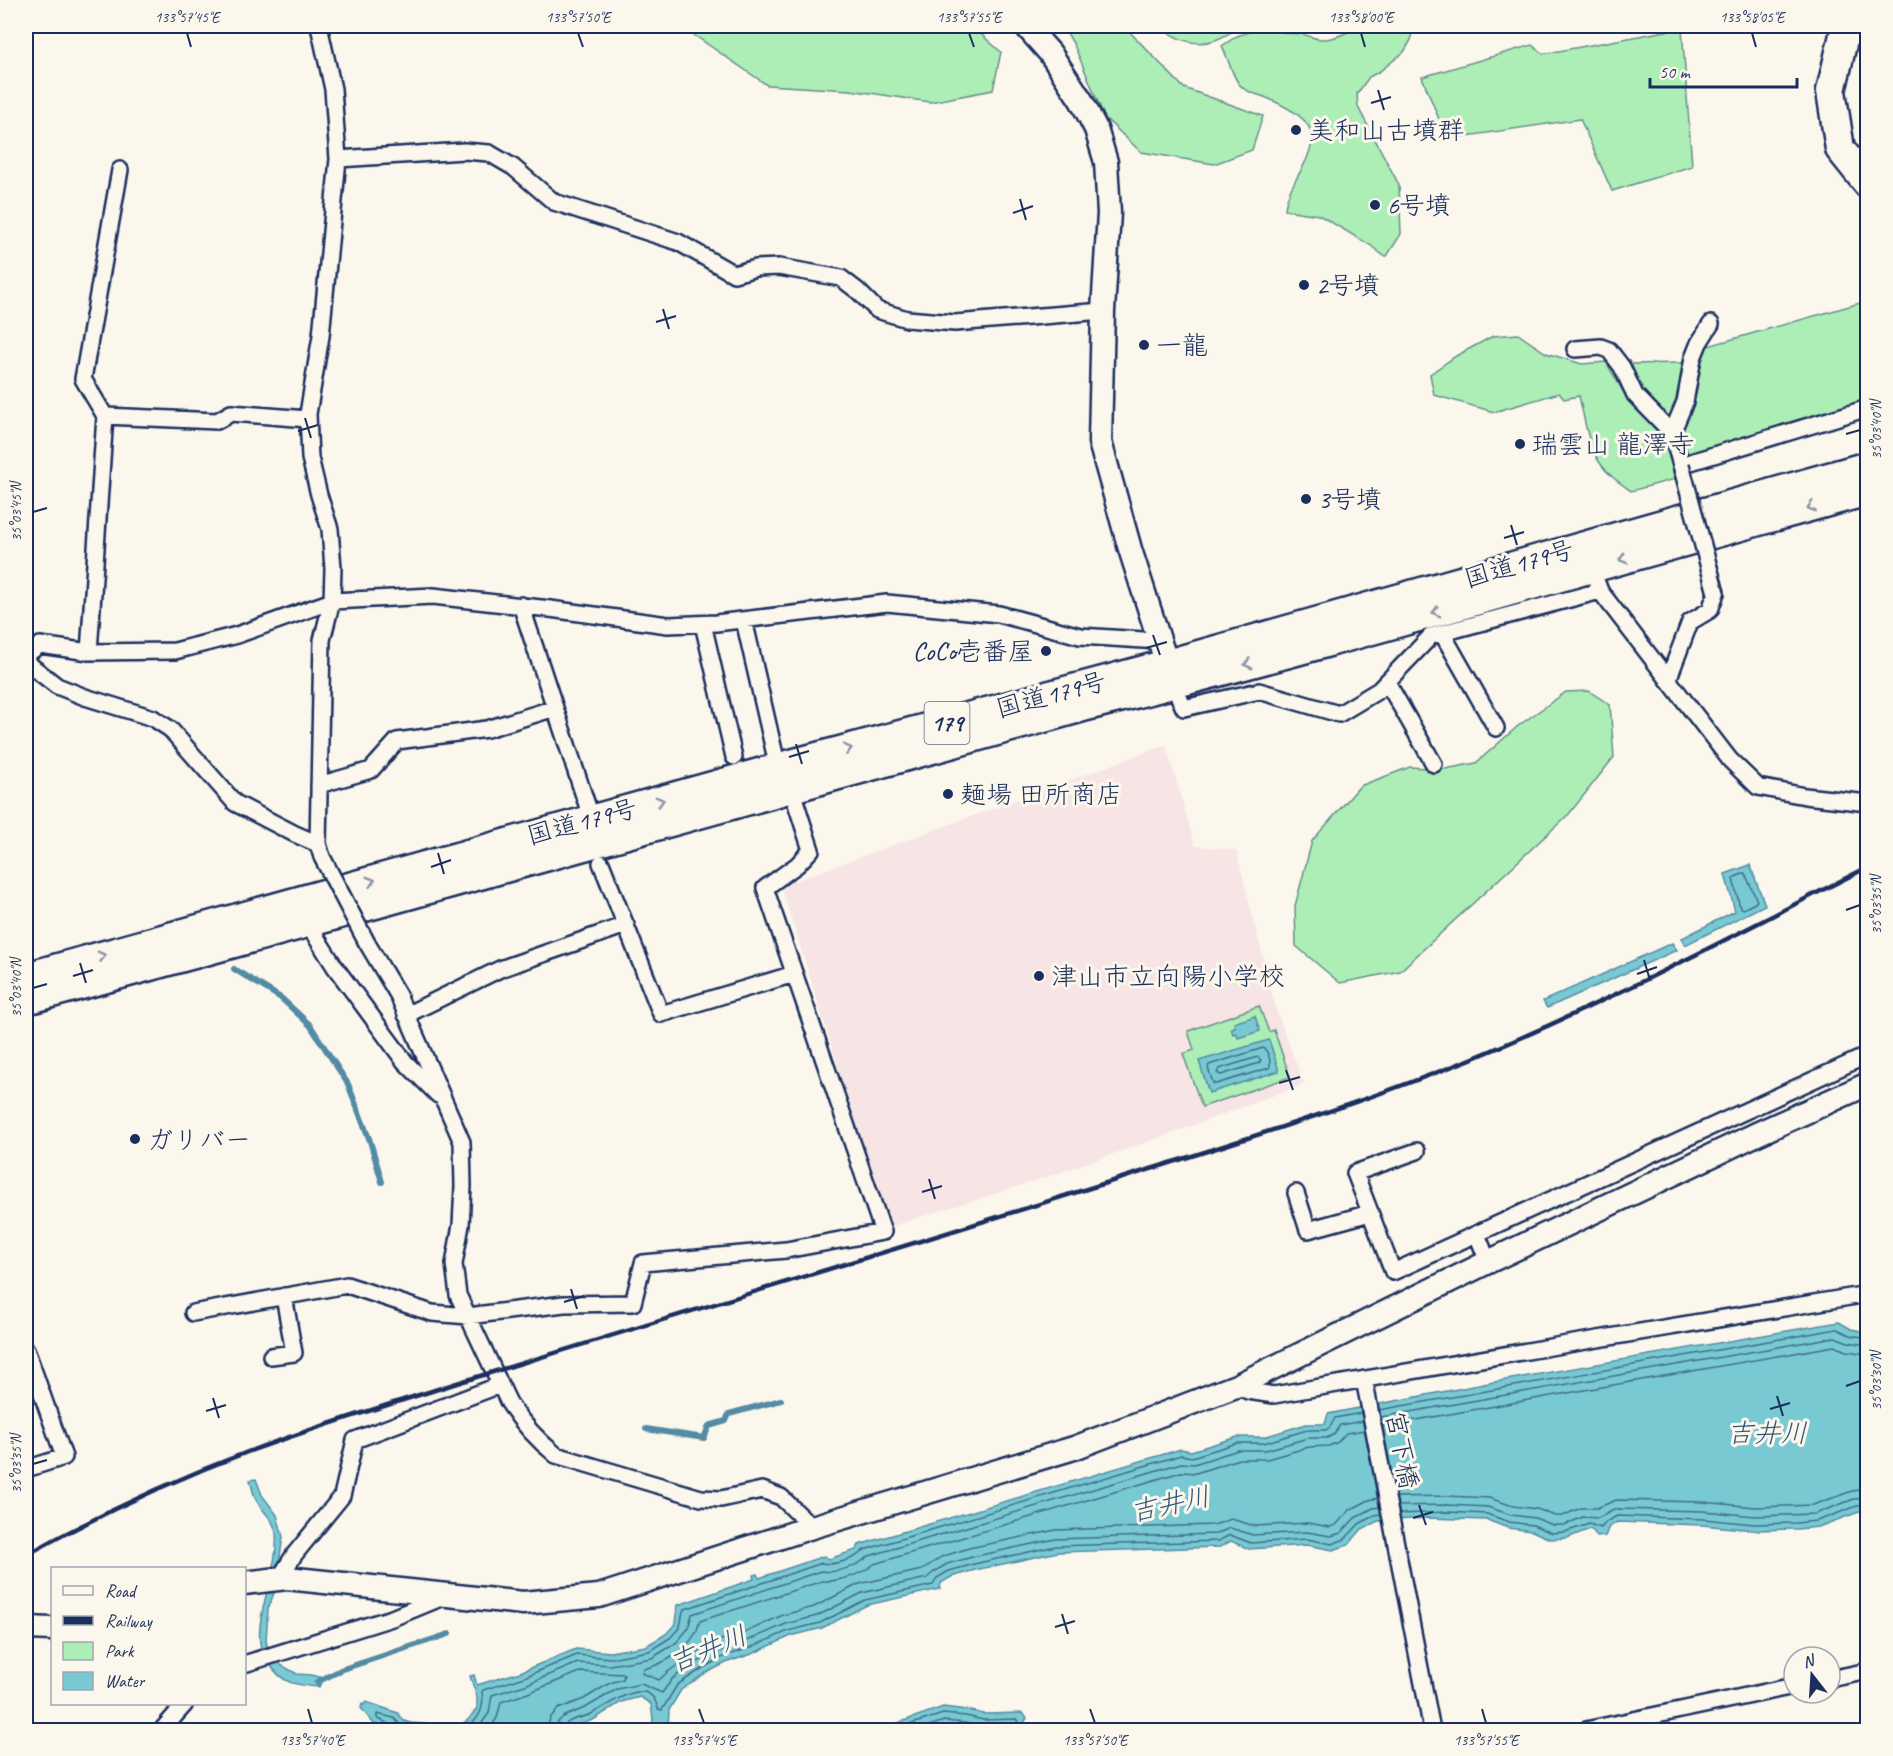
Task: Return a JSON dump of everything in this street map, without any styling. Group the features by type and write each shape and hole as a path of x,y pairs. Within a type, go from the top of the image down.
{"highway":[{"path":"1849,26 1844,35 1831,91 1840,149 1868,184"},
{"name":"国道179号","path":"1590,569 1868,466"},
{"name":"国道179号","path":"26,1000 592,820 785,778 1083,707 1166,663 1590,569 1868,491"},
{"name":"国道179号","path":"26,977 301,913 785,778"}],"street":[{"path":"319,26 333,89 338,159 321,336 308,419 310,458 330,529 333,568 332,601 322,640 320,851 367,943 398,995 462,1142 461,1225 454,1264 458,1295 500,1385 519,1418 543,1445 556,1455 701,1498 721,1499 762,1490 781,1497 812,1527"},
{"path":"1026,26 1050,53 1081,99 1096,129 1106,162 1109,213 1103,311 1100,442 1130,549 1166,663 1184,708 1259,691 1340,714 1379,690 1431,636 1590,569 1668,680 1730,760 1758,787 1805,796 1868,803"},
{"path":"338,159 464,151 489,153 513,167 554,202 678,242 734,274 756,268 779,267 841,278 877,310 907,319 955,323 1103,311"},
{"path":"89,652 105,416 83,379 120,170"},
{"path":"1672,433 1685,402 1693,358 1711,324"},
{"path":"1575,349 1601,347 1609,350 1622,367 1635,395 1672,433 1716,593 1710,610 1690,622 1668,680"},
{"path":"1680,465 1868,408"},
{"path":"105,416 217,420 231,413 308,419"},
{"path":"26,656 40,645 89,652 175,651 237,635 332,601 433,596 668,625 744,620 887,603 999,614 1166,663"},
{"path":"520,605 592,820"},
{"path":"194,1313 347,1285 432,1312 468,1316 564,1304 633,1303 643,1263 786,1250 883,1232 765,888 796,865 811,850 785,778 744,620"},
{"path":"703,624 734,757"},
{"path":"1442,633 1496,728"},
{"path":"26,662 57,686 85,698 153,718 170,729 235,803 295,834 320,851"},
{"path":"1387,682 1434,764"},
{"path":"319,785 371,770 397,741 487,729 555,708"},
{"path":"601,863 661,1014 794,974"},
{"path":"301,913 335,967 405,1062 444,1101"},
{"path":"406,1015 500,969 626,925"},
{"path":"1417,1151 1355,1173 1393,1272 1868,1055"},
{"path":"246,1583 287,1578 523,1603 599,1596 812,1527 1074,1448 1236,1386 1488,1262 1868,1084"},
{"path":"1749,1109 1760,1133"},
{"path":"1296,1193 1308,1230 1370,1213"},
{"path":"1477,1234 1488,1262"},
{"path":"1236,1386 1248,1391 1274,1395 1868,1294"},
{"path":"271,1356 294,1353 284,1296"},
{"path":"26,1349 64,1458 26,1469"},
{"name":"宮下橋","path":"1364,1378 1432,1731"},
{"path":"279,1579 294,1555 342,1496 355,1440 500,1385"},
{"path":"246,1663 392,1618 448,1595"},
{"path":"26,1628 51,1629"},
{"path":"1842,1676 1868,1671"},
{"path":"1586,1731 1782,1689"},
{"path":"162,1731 184,1705"}],"shaded area":[{"name":"津山市立向陽小学校","path":"1166,745 1195,846 1236,850 1276,1010 1304,1084 1044,1178 889,1227 781,886"}],"green space":[{"path":"1370,25 1412,26 1411,40 1404,52 1369,77 1357,94 1358,107 1399,185 1401,234 1387,256 1319,215 1285,210 1290,192 1307,159 1312,141 1311,133 1303,119 1297,114 1242,87 1233,74 1222,46 1237,36 1265,26 1277,26 1285,33 1319,39 1331,38"},
{"path":"681,26 972,26 1001,52 993,90 930,102 850,90 767,85"},
{"path":"1063,26 1124,26 1184,88 1263,116 1252,150 1214,164 1141,152 1105,118 1074,45"},
{"path":"1162,26 1245,26 1219,39 1201,43 1179,38"},
{"path":"1682,28 1692,166 1612,191 1580,119 1447,139 1422,77 1532,45 1543,54"},
{"path":"1867,301 1867,402 1683,459 1677,437 1701,348"},
{"path":"1518,334 1546,353 1582,364 1606,362 1627,398 1663,434 1675,479 1631,491 1614,478 1603,467 1592,449 1579,396 1564,399 1559,393 1494,412 1434,395 1430,374 1456,356 1493,336"},
{"name":"瑞雲山 龍澤寺","path":"1682,363 1678,405 1669,419 1639,391 1630,364"},
{"path":"1589,691 1610,705 1614,757 1569,814 1400,971 1340,983 1296,946 1295,906 1312,841 1360,786 1410,767 1445,769 1476,763 1518,726 1566,692"},
{"path":"1259,1006 1269,1032 1274,1030 1290,1077 1202,1107 1183,1054 1194,1050 1188,1031"}],"water":[{"path":"1750,865 1765,905 1685,945 1682,938 1735,911 1725,874"},
{"path":"1672,943 1677,950 1547,1008 1543,1001"},
{"path":"1255,1016 1260,1031 1238,1038 1237,1033 1233,1034 1231,1028 1235,1027 1234,1023"},
{"path":"1269,1040 1279,1071 1209,1093 1199,1061"},
{"name":"吉井川","path":"1839,1322 1851,1329 1867,1332 1867,1511 1818,1527 1754,1530 1702,1525 1617,1522 1609,1527 1605,1536 1597,1537 1590,1529 1567,1538 1550,1539 1532,1531 1508,1528 1487,1520 1428,1518 1378,1521 1362,1529 1348,1545 1333,1550 1307,1545 1249,1549 1231,1541 1220,1547 1058,1552 975,1570 951,1577 941,1583 940,1589 867,1605 822,1628 791,1636 728,1662 706,1673 681,1690 669,1710 668,1730 651,1730 653,1719 651,1704 640,1697 621,1702 593,1720 563,1730 398,1730 374,1724 361,1708 366,1702 398,1713 404,1721 441,1728 455,1728 468,1720 477,1708 477,1697 470,1676 474,1675 477,1685 520,1672 576,1649 610,1652 646,1646 666,1634 676,1623 678,1605 754,1579 753,1575 757,1574 759,1578 824,1556 829,1559 856,1550 859,1545 1181,1449 1191,1451 1237,1437 1264,1437 1306,1424 1325,1424 1328,1414 1494,1382"},
{"path":"256,1479 262,1495 277,1515 283,1537 274,1593 268,1609 266,1641 268,1649 281,1665 297,1674 323,1678 319,1687 296,1684 284,1679 274,1670 262,1651 260,1625 274,1562 276,1533 273,1523 255,1498 250,1480"},
{"path":"943,1707 984,1714 1022,1713 1027,1718 1020,1730 878,1730"}],"waterway":[{"path":"234,969 281,998 310,1025 348,1084 370,1141 382,1182"},
{"path":"646,1429 704,1438 709,1426 726,1421 729,1414 781,1400"},
{"path":"317,1682 343,1669 449,1634"}],"railway":[{"path":"26,1555 164,1486 221,1462 301,1433 1167,1164 1392,1089 1466,1061 1619,993 1868,867"}],"place":[{"name":"美和山古墳群","path":"1296,130"},
{"name":"6号墳","path":"1375,205"},
{"name":"2号墳","path":"1304,285"},
{"name":"一龍","path":"1144,345"},
{"name":"瑞雲山 龍澤寺","path":"1520,444"},
{"name":"3号墳","path":"1306,499"},
{"name":"CoCo壱番屋","path":"1046,651"},
{"name":"麺場 田所商店","path":"948,794"},
{"name":"津山市立向陽小学校","path":"1039,976"},
{"name":"ガリバー","path":"135,1139"}]}
